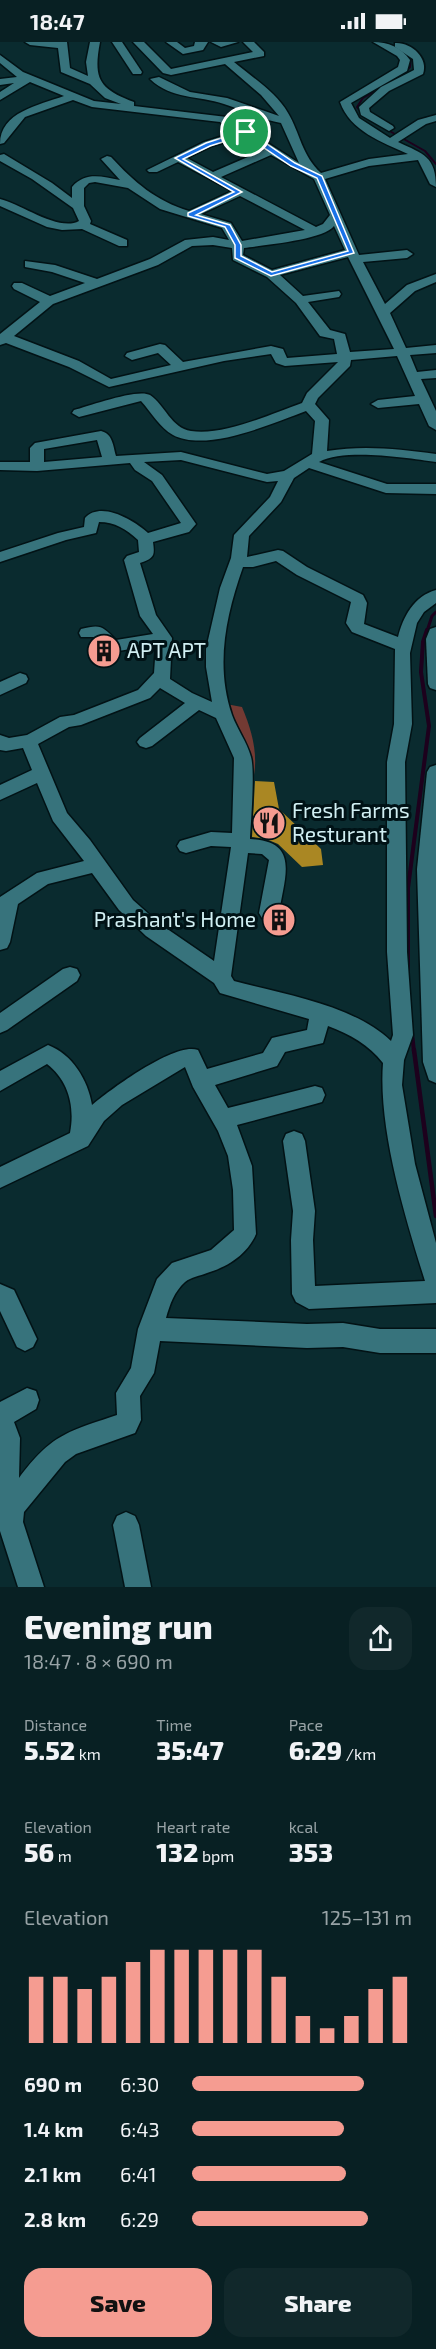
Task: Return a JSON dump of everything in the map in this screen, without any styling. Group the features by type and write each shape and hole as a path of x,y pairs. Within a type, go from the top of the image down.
{"street":[{"path":"30,42 62,44 65,70 94,82 109,96 129,103 141,112"},
{"path":"94,42 92,62 94,82"},
{"path":"117,42 137,72"},
{"path":"138,42 168,72 260,54 248,42"},
{"path":"171,42 183,51 199,48 199,44 203,42"},
{"path":"216,42 221,44 233,42"},
{"path":"378,42 401,54 405,60 403,69 345,102 346,112 353,120 427,149 436,157"},
{"path":"393,42 414,55 421,67 419,72 385,89 364,106 365,113 421,157 427,164 436,184"},
{"path":"0,58 19,74 92,104 141,112 217,118 246,132 272,151 319,177 358,163 388,158 421,157"},
{"path":"228,62 265,93 287,120 297,148 306,165 319,177 353,256 413,376 428,400 436,426"},
{"path":"0,82 29,78"},
{"path":"0,97 29,78"},
{"path":"155,79 187,95 223,100 271,118 287,120"},
{"path":"0,141 21,115 72,97"},
{"path":"398,138 422,122 436,118"},
{"path":"153,170 208,144 246,132"},
{"path":"213,176 272,151"},
{"path":"1,154 58,192 65,201 78,206"},
{"path":"178,158 317,232"},
{"path":"95,168 109,162 131,185 164,207 227,226 238,245 237,257 271,274 300,300 325,333 340,337 345,363 312,396 309,405"},
{"path":"83,225 85,221 78,206 78,187 86,180 103,180 131,185"},
{"path":"190,215 239,192"},
{"path":"0,202 48,222 71,228 83,225 123,243"},
{"path":"3,340 49,301 154,262 189,243 213,241 238,245 317,232 327,227 335,216"},
{"path":"271,274 353,256 412,263 436,278"},
{"path":"383,312 401,295 412,263"},
{"path":"29,264 55,269 97,283"},
{"path":"18,286 49,301"},
{"path":"300,300 335,294"},
{"path":"3,340 74,364 109,382 271,350 278,352 281,360 285,362 436,349"},
{"path":"132,356 160,348 180,367"},
{"path":"413,376 436,374"},
{"path":"79,413 138,397 145,398 178,432 197,437 219,434 309,405"},
{"path":"378,404 428,400"},
{"path":"309,405 321,420 322,443 314,459"},
{"path":"37,467 37,448 40,446 101,435 104,438 110,462"},
{"path":"0,466 37,467 181,456 267,478 288,475 314,459 355,452 392,452 436,458"},
{"path":"314,459 386,488 436,489"},
{"path":"135,460 140,467 157,478 189,524 184,529 145,538"},
{"path":"221,977 241,844 243,758 223,714 214,668 214,649 242,535 276,499 288,475"},
{"path":"0,557 63,536 91,530 92,518 105,516 130,524 145,538 147,555 132,560 148,616 164,638 162,681 223,714"},
{"path":"237,562 253,562 278,555 302,571 357,599 359,603 354,623 358,628 404,646"},
{"path":"436,595 418,608 409,623 402,654 403,724 396,762 397,952 403,1035 394,1060 392,1085 404,1164 436,1281"},
{"path":"87,633 98,631 116,650 164,638"},
{"path":"436,633 436,684"},
{"path":"0,741 6,745 31,740 66,721 75,721 144,694 162,675"},
{"path":"0,689 20,679"},
{"path":"146,742 198,702"},
{"path":"31,740 29,742 59,816 84,845 126,905 153,930 221,977 227,987 360,1029 388,1051 394,1060"},
{"path":"436,772 431,869 432,1051 436,1074"},
{"path":"0,793 42,773"},
{"path":"186,846 211,839 269,848 275,852 278,860 269,913"},
{"path":"0,942 4,904 18,891 41,880 66,871 91,867 95,863"},
{"path":"1,1022 70,975"},
{"path":"200,1080 270,1060 279,1044 316,1037 320,1015"},
{"path":"0,1082 43,1056 48,1054 54,1057 82,1097 86,1119 80,1139"},
{"path":"0,1178 80,1139 97,1114 115,1098 180,1059 191,1056 200,1080 237,1149 246,1213 245,1234 217,1258 180,1271 165,1287 150,1329 142,1373 128,1393 129,1420 117,1429 69,1444 56,1453 12,1507 10,1522"},
{"path":"222,1119 315,1095"},
{"path":"294,1141 304,1211 302,1240 304,1294 309,1298 436,1292"},
{"path":"0,1295 6,1298 25,1339"},
{"path":"150,1329 307,1336 343,1335 380,1341 436,1341"},
{"path":"27,1400 0,1417 8,1438 4,1500 31,1587"},
{"path":"126,1525 138,1587"}],"shaded area":[{"path":"226,704 242,707 254,749 254,775 245,775"}],"building":[{"name":"Fresh Farms Resturant","path":"255,781 274,782 279,809 321,849 323,865 302,867 278,844 252,837"}],"waterway":[{"path":"397,80 410,67 411,57 409,55"},
{"path":"362,113 357,107 363,98 382,87"},
{"path":"386,129 425,151 436,164"},
{"path":"427,631 432,616 436,612"},
{"path":"408,969 408,888 429,726 421,672 423,642 427,630"},
{"path":"412,1033 414,1052"},
{"path":"414,1050 436,1216"}],"place":[{"name":"APT APT","path":"104,651"},
{"name":"Fresh Farms Resturant","path":"269,823"},
{"name":"Prashant's Home","path":"279,920"}],"route":[{"path":"246,132 293,165 319,177 352,252 271,274 237,257 238,245 227,226 190,215 239,192 178,158 208,144 246,132"}]}
